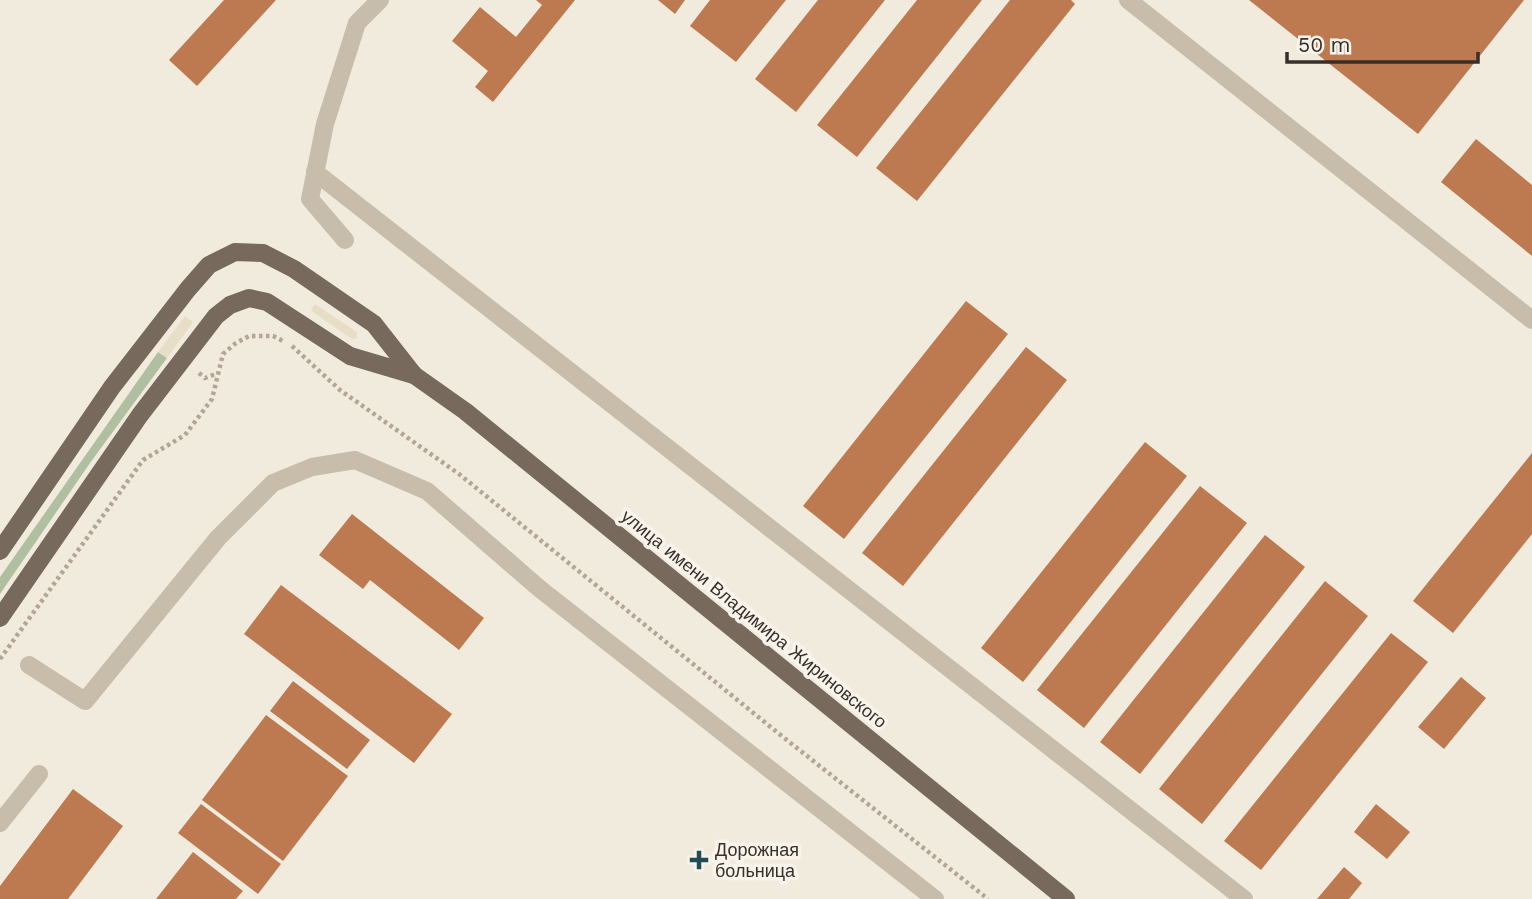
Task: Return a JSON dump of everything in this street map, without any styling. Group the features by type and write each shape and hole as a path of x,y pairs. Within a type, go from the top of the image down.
{"main road":[{"name":"улица имени Владимира Жириновского","path":"0,551 112,387 209,265 235,252 263,253 294,269 374,324 414,375 465,411 1066,899"},
{"name":"улица имени Владимира Жириновского","path":"0,618 140,415 216,316 230,305 249,298 267,302 350,356 414,375"}],"street":[{"path":"345,240 310,199 325,124 357,23 380,0"},
{"path":"1128,0 1532,320"},
{"path":"315,172 1244,899"},
{"path":"29,665 85,701 218,538 274,482 312,467 355,460 427,491 540,589 935,899"},
{"path":"0,823 39,774"}],"path":[{"path":"0,659 143,460 185,435 212,399 223,354 249,336 273,336 295,348 340,390 459,474 783,737 988,899"}],"green space":[{"path":"158,352 167,358 90,463 0,594 0,577"}],"shaded area":[{"path":"315,304 357,332 357,338 352,339 313,312 311,310"},
{"path":"185,316 193,322 167,358 158,352"}],"building":[{"path":"224,0 276,0 197,86 169,60"},
{"path":"536,0 575,0 493,102 475,87 488,71 452,41 480,7 516,37 542,5"},
{"path":"658,0 685,0 675,14"},
{"path":"710,0 786,0 736,62 690,26"},
{"path":"818,0 885,0 796,112 755,79"},
{"path":"917,0 982,0 857,157 817,125"},
{"path":"1010,0 1071,0 1075,4 917,201 876,168"},
{"path":"1249,0 1524,0 1418,134"},
{"path":"1476,139 1532,185 1532,256 1441,182"},
{"path":"966,301 1008,334 844,539 803,506"},
{"path":"1026,347 1067,380 903,586 862,553"},
{"path":"1145,442 1187,476 1023,682 981,648"},
{"path":"1532,453 1532,534 1453,633 1413,601"},
{"path":"1200,486 1247,523 1084,728 1037,690"},
{"path":"352,514 484,618 459,650 370,580 363,589 319,555"},
{"path":"1265,535 1305,567 1140,774 1100,742"},
{"path":"1325,581 1368,616 1202,824 1159,789"},
{"path":"281,585 452,714 414,763 244,634"},
{"path":"1391,633 1428,662 1261,870 1224,841"},
{"path":"1461,677 1486,698 1444,749 1418,727"},
{"path":"293,681 370,740 347,769 270,711"},
{"path":"266,715 348,776 283,861 202,800"},
{"path":"73,789 123,826 68,899 0,899 0,886"},
{"path":"201,804 281,864 258,894 178,833"},
{"path":"1376,804 1410,832 1387,859 1354,832"},
{"path":"193,852 243,891 236,899 156,899"},
{"path":"1344,867 1362,883 1349,899 1317,899"}],"place":[{"name":"Дорожная больница","path":"699,860"}]}
